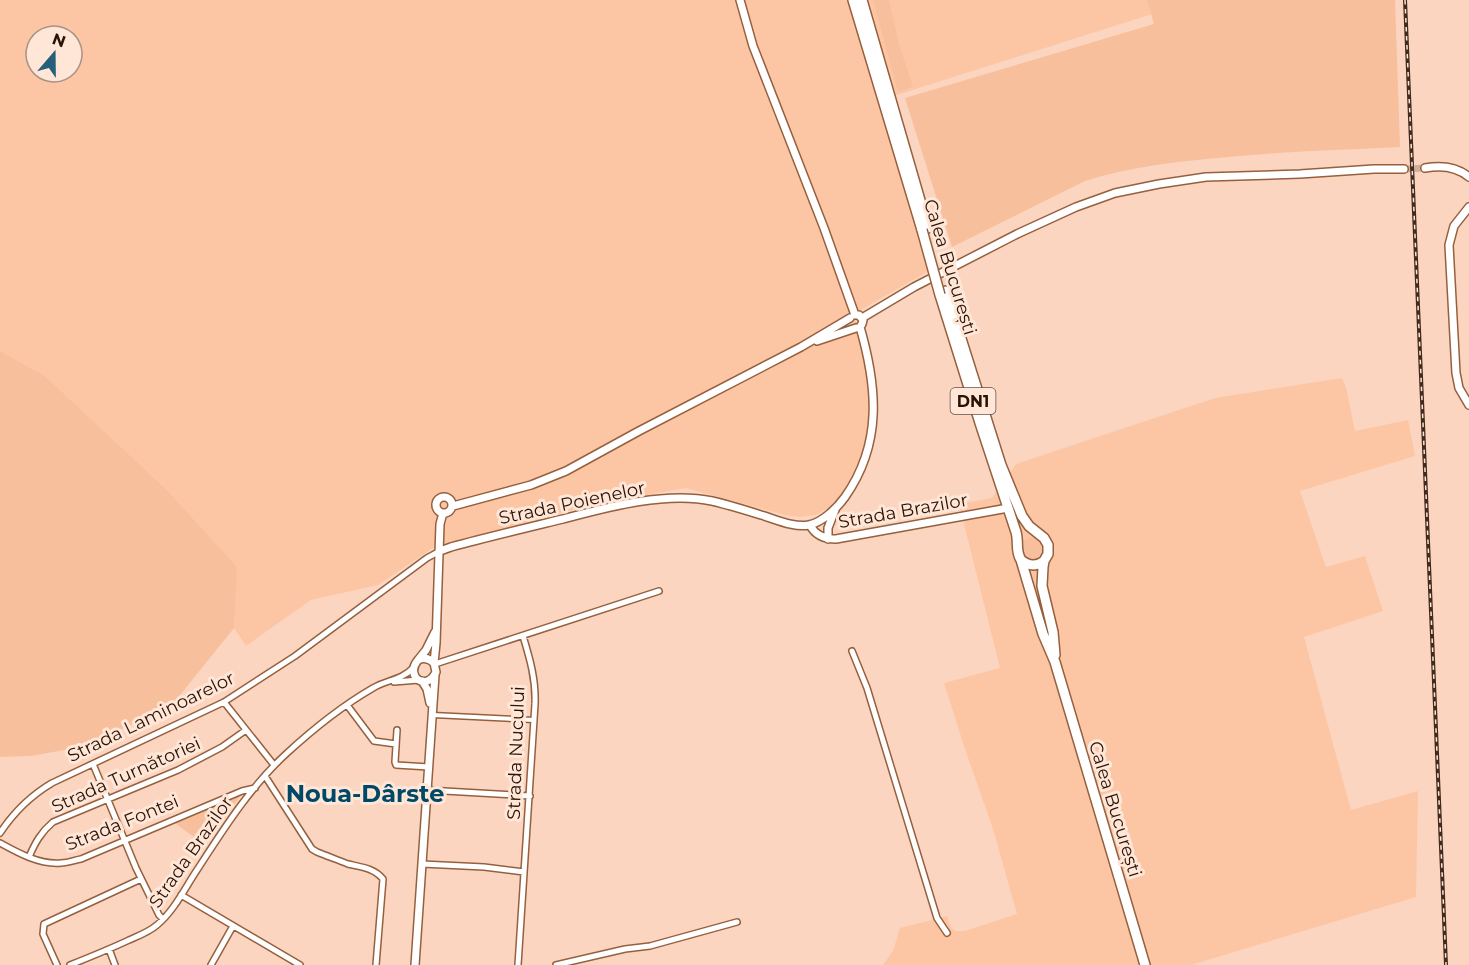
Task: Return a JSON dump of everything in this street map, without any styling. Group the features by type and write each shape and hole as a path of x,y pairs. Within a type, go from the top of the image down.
{"main road":[{"name":"Calea București","path":"853,0 925,229"},
{"name":"Calea București","path":"862,0 980,423 1018,543 1017,552 1043,634 1055,662 1145,965"},
{"name":"Calea București","path":"943,293 1001,465 1022,516 1048,545 1042,586 1053,632 1055,662"},
{"path":"1018,543 1025,536 1040,535"},
{"path":"1021,560 1035,565 1044,561"}],"street":[{"path":"740,0 753,46 821,218 856,317 863,322 858,327 801,347"},
{"path":"1425,168 1444,166 1469,177"},
{"path":"453,506 448,498 443,498 439,500 436,507 443,513 450,512 453,506 531,485 566,471 1017,234 1076,207 1115,193 1206,177 1404,169"},
{"path":"1469,207 1454,226 1449,245 1456,373 1460,388 1469,405"},
{"path":"856,317 850,324 858,327"},
{"path":"828,539 830,520 861,468 871,438 874,400 870,368 858,327"},
{"name":"Strada Poienelor","path":"440,551 606,508 677,497 706,500 789,523 810,525"},
{"path":"810,525 838,506"},
{"name":"Strada Brazilor","path":"810,525 818,535 828,539 1008,508"},
{"path":"415,965 436,669 434,663 440,524 443,513"},
{"name":"Strada Laminoarelor","path":"0,833 19,808 37,792 224,702 295,656 427,558 440,551"},
{"path":"434,663 659,591"},
{"path":"432,715 429,693 414,675 413,668 426,650 436,630"},
{"name":"Strada Nucului","path":"518,965 536,686 522,636"},
{"path":"852,651 867,688 937,918 947,933"},
{"path":"418,660 424,658 434,663"},
{"name":"Strada Brazilor","path":"70,965 152,929 163,919 181,895 217,840 274,765 347,705 373,688 403,676 413,668"},
{"path":"421,681 428,681 435,675"},
{"name":"Strada Brazilor","path":"387,682 421,681"},
{"path":"867,688 875,687"},
{"path":"224,702 274,765"},
{"path":"347,705 374,741 396,744"},
{"path":"432,715 534,720"},
{"name":"Strada Turnătoriei","path":"29,857 38,838 53,822 202,758 246,730"},
{"path":"397,730 396,765 429,767"},
{"path":"93,764 141,879 163,919"},
{"path":"265,776 312,849 369,869 378,873 383,879 376,965"},
{"name":"Strada Fontei","path":"0,843 29,857 47,862 61,863 81,859 242,791 255,788"},
{"path":"427,790 530,796"},
{"path":"422,864 484,867 524,872"},
{"path":"923,874 932,876"},
{"path":"57,965 43,933 44,924 141,879"},
{"path":"928,890 936,892"},
{"path":"181,895 300,965"},
{"path":"556,965 625,949 650,946 737,922"},
{"path":"211,965 233,926"},
{"path":"109,949 115,965"}],"shaded area":[{"path":"0,0 1148,0 1152,14 881,100 934,268 859,311 863,326 872,409 868,434 863,452 851,478 834,505 816,515 799,517 785,515 686,488 586,506 433,548 378,585 311,600 246,646 234,628 236,567 166,489 45,376 0,351"},
{"path":"873,0 889,0 899,44 913,87 898,92"},
{"path":"1147,0 1395,0 1400,147 1231,157 1130,169 1085,181 952,247 905,98 1154,24"},
{"path":"0,351 45,376 166,489 237,567 234,628 172,705 86,746 31,756 0,757"},
{"path":"1342,378 1355,431 1408,420 1415,456 1300,491 1326,567 1365,556 1383,611 1304,637 1351,810 1418,791 1416,897 1191,965 883,965 893,951 900,928 947,916 955,931 965,931 1017,914 993,829 944,683 1000,668 959,504 992,498 1016,464 1215,398"},
{"path":"1033,537 1038,538 1044,544 1044,554 1038,560 1033,561 1028,560 1022,554 1021,549 1022,544 1028,538"},
{"path":"241,795 210,839 199,841 175,823"}],"tunnel":[{"path":"1404,169 1425,168"}],"railway":[{"path":"1405,0 1446,965"}],"district":[{"name":"Noua-Dârste","path":"365,793"}]}
